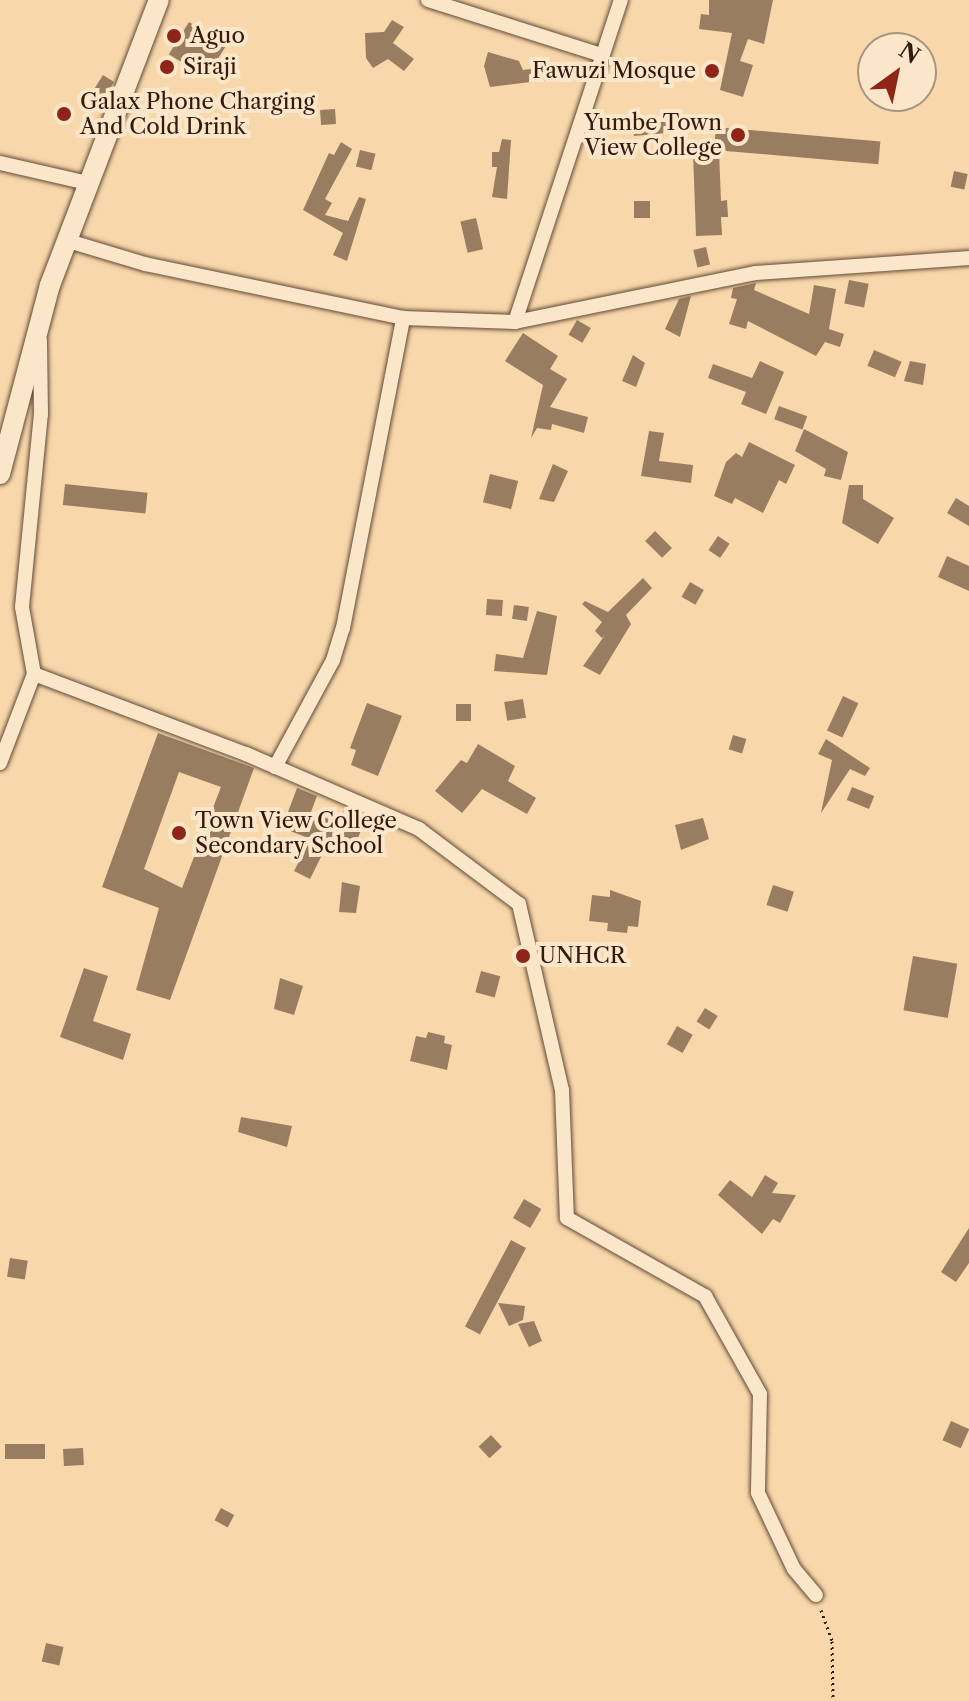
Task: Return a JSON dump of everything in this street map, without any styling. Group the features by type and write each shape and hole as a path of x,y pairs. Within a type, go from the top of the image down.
{"main road":[{"path":"0,474 40,319 65,240 159,0"}],"street":[{"path":"428,0 601,55"},
{"path":"515,322 621,0"},
{"path":"0,163 87,183"},
{"path":"65,240 145,264 403,318 515,322 756,273 969,258"},
{"path":"275,767 333,660 343,628 403,318"},
{"path":"0,763 34,674 22,607 41,414 40,319"},
{"path":"34,674 275,767 419,829 519,904 562,1090 567,1218 705,1296 760,1394 758,1493 794,1569 816,1595"}],"path":[{"path":"816,1595 832,1641 833,1701"}],"building":[{"path":"709,0 773,0 764,44 748,39 740,61 753,65 743,97 720,90 732,33 699,29 701,14 709,15"},
{"path":"392,20 404,27 393,43 414,59 404,71 388,59 373,68 366,58 365,33 384,32"},
{"path":"189,22 226,45 206,78 169,54"},
{"path":"488,52 519,61 523,70 554,66 555,79 490,87 484,66"},
{"path":"103,75 114,82 104,97 93,90"},
{"path":"335,109 336,124 321,125 320,110"},
{"path":"633,117 665,118 667,133 634,136"},
{"path":"716,127 880,141 878,164 714,150"},
{"path":"502,139 511,140 507,199 492,197 497,167 492,167 492,152 499,152"},
{"path":"341,142 352,149 325,199 332,203 325,215 348,221 359,197 366,199 347,261 333,255 343,233 303,210 329,153 334,155"},
{"path":"360,150 376,154 371,170 356,166"},
{"path":"719,151 721,201 727,200 728,217 721,217 722,235 696,236 693,152"},
{"path":"954,171 968,174 964,190 951,187"},
{"path":"634,201 650,201 650,218 634,218"},
{"path":"476,218 483,249 468,253 460,222"},
{"path":"706,247 710,265 697,267 693,250"},
{"path":"849,280 869,284 864,307 844,304"},
{"path":"756,283 754,290 809,314 814,285 836,289 829,329 844,334 840,347 825,342 816,356 748,321 746,329 729,324 737,299 731,298 733,288"},
{"path":"691,296 680,337 665,329 679,299"},
{"path":"577,320 591,328 582,343 568,335"},
{"path":"523,333 558,356 550,369 567,379 550,407 588,417 584,433 552,424 551,430 537,428 531,438 543,385 505,361"},
{"path":"874,350 902,362 895,377 867,366"},
{"path":"633,355 645,363 636,387 622,381"},
{"path":"760,361 784,372 766,414 741,404 746,392 708,378 713,364 752,378"},
{"path":"910,361 926,364 923,385 904,381"},
{"path":"779,406 807,416 802,429 774,419"},
{"path":"804,429 848,452 841,480 824,476 826,469 795,451"},
{"path":"649,431 664,433 659,461 693,465 691,483 641,476"},
{"path":"749,442 795,465 786,484 779,480 763,513 735,498 732,504 714,496 726,462 736,453 742,457"},
{"path":"553,464 568,471 554,502 539,499"},
{"path":"490,474 518,481 511,509 483,502"},
{"path":"65,484 148,493 145,514 63,505"},
{"path":"849,485 863,485 863,499 894,518 878,544 842,523"},
{"path":"956,498 969,506 969,526 947,513"},
{"path":"655,531 672,548 662,558 645,541"},
{"path":"718,536 730,544 720,558 708,550"},
{"path":"947,556 969,566 969,591 938,577"},
{"path":"643,578 652,588 626,615 631,624 600,675 583,666 605,635 602,638 595,631 602,622 582,604 585,601 608,612"},
{"path":"690,582 704,590 695,605 682,597"},
{"path":"487,599 503,600 502,616 486,615"},
{"path":"514,605 529,607 527,621 512,619"},
{"path":"537,611 557,616 547,675 494,671 496,654 523,658"},
{"path":"843,696 858,703 842,738 827,730"},
{"path":"523,699 526,718 507,721 504,702"},
{"path":"367,703 402,716 378,776 351,765 356,750 350,748"},
{"path":"456,704 471,704 471,721 456,721"},
{"path":"158,733 254,768 170,1000 136,990 159,908 102,887","holes":["179,772 221,787 182,888 144,869"]},
{"path":"733,735 746,739 742,753 729,749"},
{"path":"826,739 870,768 865,776 850,769 821,813 832,760 818,754"},
{"path":"478,744 515,766 508,781 536,798 527,814 482,789 462,813 435,791 461,760 467,763"},
{"path":"852,787 874,796 869,809 847,800"},
{"path":"297,788 317,796 311,812 339,823 345,808 366,817 352,854 327,845 310,879 294,871 311,839 282,828"},
{"path":"703,818 709,839 681,850 675,825"},
{"path":"342,882 360,886 356,913 339,912"},
{"path":"773,885 794,892 787,912 767,905"},
{"path":"610,890 641,901 638,927 628,926 627,933 607,931 608,923 589,921 592,895 610,897"},
{"path":"913,956 957,964 948,1018 903,1010"},
{"path":"84,968 108,976 93,1021 131,1034 123,1060 60,1037"},
{"path":"481,971 500,976 495,997 475,992"},
{"path":"280,978 303,986 294,1015 274,1009"},
{"path":"705,1008 718,1016 709,1030 697,1022"},
{"path":"677,1026 693,1035 683,1053 667,1044"},
{"path":"428,1032 445,1036 444,1043 452,1045 447,1070 410,1061 416,1036 426,1038"},
{"path":"241,1117 292,1126 287,1147 238,1132"},
{"path":"765,1175 778,1183 772,1193 796,1195 780,1223 773,1219 762,1234 718,1195 730,1180 752,1197"},
{"path":"524,1199 541,1209 530,1228 513,1218"},
{"path":"969,1228 969,1263 956,1282 941,1272"},
{"path":"511,1240 526,1248 480,1335 465,1327"},
{"path":"10,1258 28,1261 25,1280 7,1277"},
{"path":"498,1303 525,1306 523,1320 509,1326"},
{"path":"534,1321 542,1341 529,1347 518,1324"},
{"path":"951,1421 969,1429 961,1448 942,1440"},
{"path":"491,1435 502,1447 489,1458 479,1447"},
{"path":"5,1444 45,1444 45,1459 5,1459"},
{"path":"83,1448 84,1465 64,1466 63,1449"},
{"path":"221,1508 234,1515 228,1527 214,1520"},
{"path":"46,1643 64,1647 59,1666 42,1662"}],"place":[{"name":"Aguo","path":"174,36"},
{"name":"Siraji","path":"167,67"},
{"name":"Fawuzi Mosque","path":"712,71"},
{"name":"Galax Phone Charging And Cold Drink","path":"64,114"},
{"name":"Yumbe Town View College","path":"738,135"},
{"name":"Town View College Secondary School","path":"179,833"},
{"name":"UNHCR","path":"523,956"}]}
